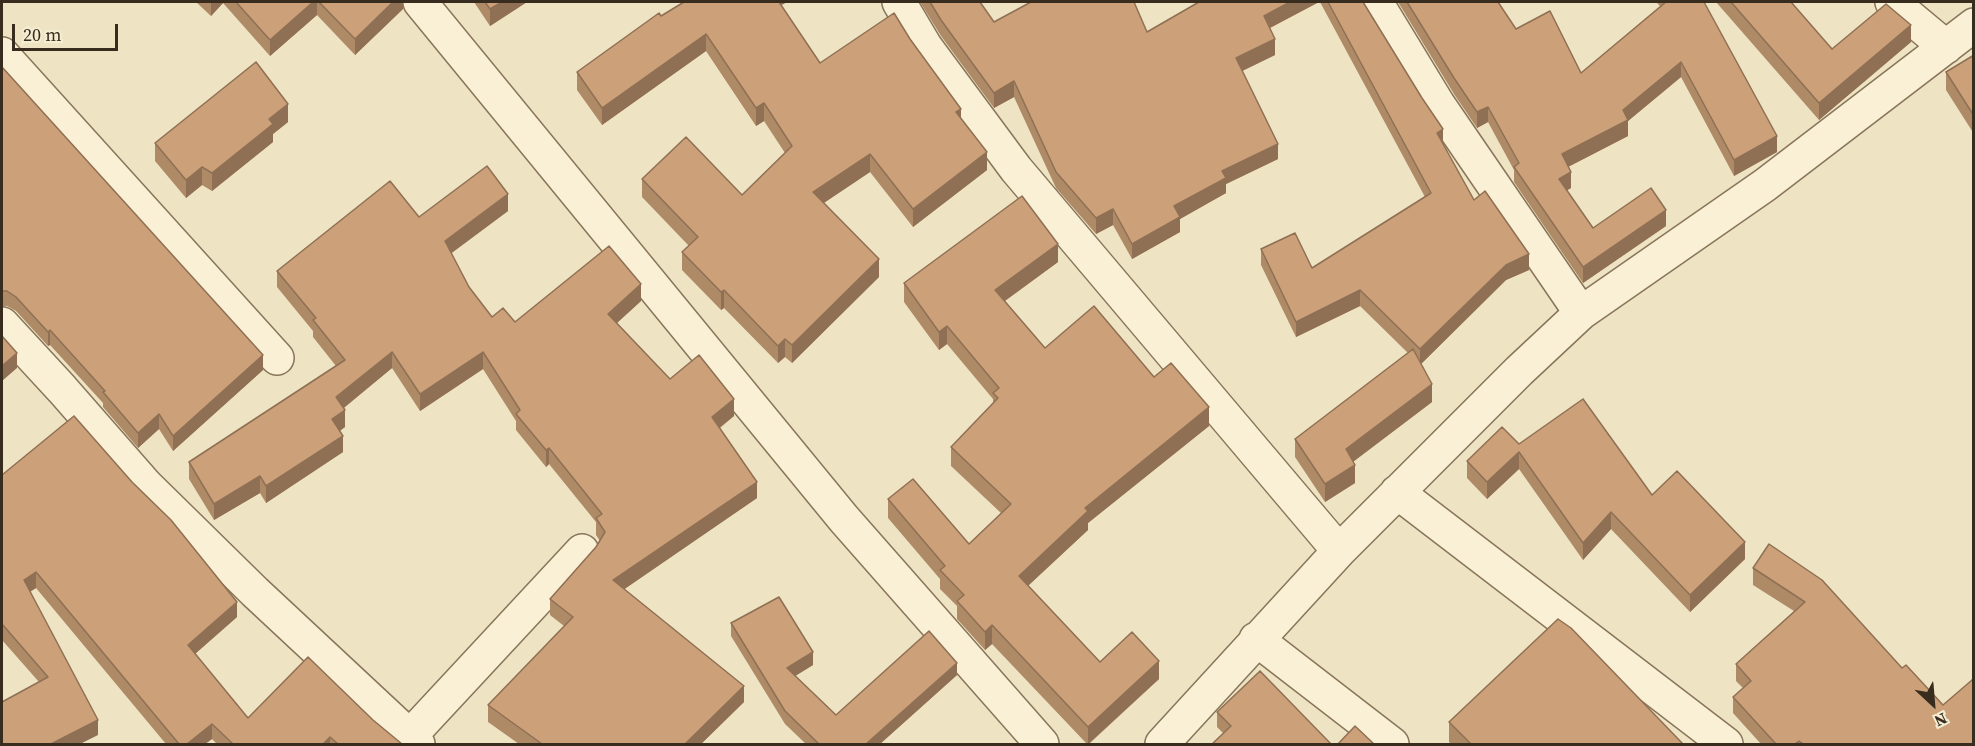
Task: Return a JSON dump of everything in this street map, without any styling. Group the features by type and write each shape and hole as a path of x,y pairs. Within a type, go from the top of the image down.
{"street":[{"path":"420,2 844,519 1042,744"},
{"path":"899,2 925,46 1016,168 1339,551"},
{"path":"1376,2 1438,104 1581,313"},
{"path":"1892,2 1946,47"},
{"path":"1162,744 1339,551 1581,313 1765,185 1974,26"},
{"path":"2,54 277,358"},
{"path":"2,324 147,484 255,592 414,740 582,551"},
{"path":"1397,492 1726,744"},
{"path":"1256,639 1392,744"}],"building":[{"path":"236,2 313,2 270,40"},
{"path":"319,2 393,2 355,39"},
{"path":"485,2 502,2 490,9"},
{"path":"684,2 779,2 820,63 894,13 961,109 956,112 987,152 913,209 870,154 813,192 879,259 792,345 785,339 778,346 724,290 721,292 682,252 698,237 642,179 686,137 742,195 792,146 764,103 756,108 706,34 602,108 577,72 659,13 661,16"},
{"path":"930,2 980,2 994,22 1031,2 1134,2 1147,32 1199,2 1290,2 1264,16 1275,39 1236,58 1278,144 1222,171 1226,178 1174,206 1180,217 1132,244 1113,209 1096,218 1056,172 1014,81 994,93"},
{"path":"1328,2 1363,2 1443,129 1437,133 1474,200 1485,191 1529,254 1506,265 1420,349 1360,290 1296,322 1261,249 1295,233 1312,268 1431,193"},
{"path":"1407,2 1498,2 1516,29 1550,11 1581,73 1666,2 1704,2 1777,136 1734,160 1681,62 1623,110 1628,120 1562,154 1571,172 1559,179 1593,228 1651,188 1666,210 1583,267 1514,167 1519,163 1488,107 1477,112"},
{"path":"1731,2 1791,2 1832,49 1886,4 1911,25 1819,103"},
{"path":"1974,55 1974,116 1946,72"},
{"path":"256,62 288,104 269,119 273,124 212,173 202,167 186,180 155,143"},
{"path":"2,67 263,355 173,436 159,414 138,433 103,392 105,391 50,330 48,332 16,297 7,291 2,291"},
{"path":"487,166 508,194 445,241 469,287 492,317 503,308 515,322 609,246 641,284 608,314 670,379 699,355 734,399 712,417 757,482 613,580 744,686 685,744 542,744 488,705 573,617 550,599 596,547 605,532 596,518 602,514 549,448 546,450 516,414 520,410 483,352 420,394 392,352 336,397 345,410 332,419 343,436 266,486 260,476 214,504 189,462 345,360 313,320 316,318 277,271 390,181 419,217"},
{"path":"1022,196 1058,244 995,290 1045,348 1094,306 1154,377 1171,363 1209,407 1085,508 1088,511 1019,576 1100,662 1132,632 1159,661 1088,727 992,625 985,632 957,601 964,595 940,570 945,566 888,499 913,479 969,544 1011,504 951,447 998,398 993,393 999,388 947,326 939,332 904,283"},
{"path":"2,336 17,353 2,366"},
{"path":"1413,349 1432,384 1346,449 1355,465 1325,484 1295,439"},
{"path":"1583,399 1652,495 1677,471 1745,542 1690,595 1611,512 1583,543 1519,452 1487,482 1467,461 1502,427 1519,444"},
{"path":"74,416 132,482 171,520 237,602 188,645 248,718 308,657 373,720 402,744 338,744 330,737 323,744 233,744 212,724 187,744 179,744 36,572 24,580 98,720 51,744 2,744 2,702 48,677 2,624 2,475"},
{"path":"1769,544 1822,580 1902,668 1906,665 1943,705 1974,677 1974,744 1803,744 1799,741 1795,744 1776,744 1733,697 1751,681 1736,664 1805,602 1753,568"},
{"path":"779,597 813,652 787,668 836,715 929,631 957,663 866,744 819,744 785,711 731,623"},
{"path":"1558,619 1571,628 1683,744 1471,744 1449,722"},
{"path":"1260,671 1331,744 1212,744 1231,726 1217,712"},
{"path":"1355,726 1374,744 1338,744"}]}
